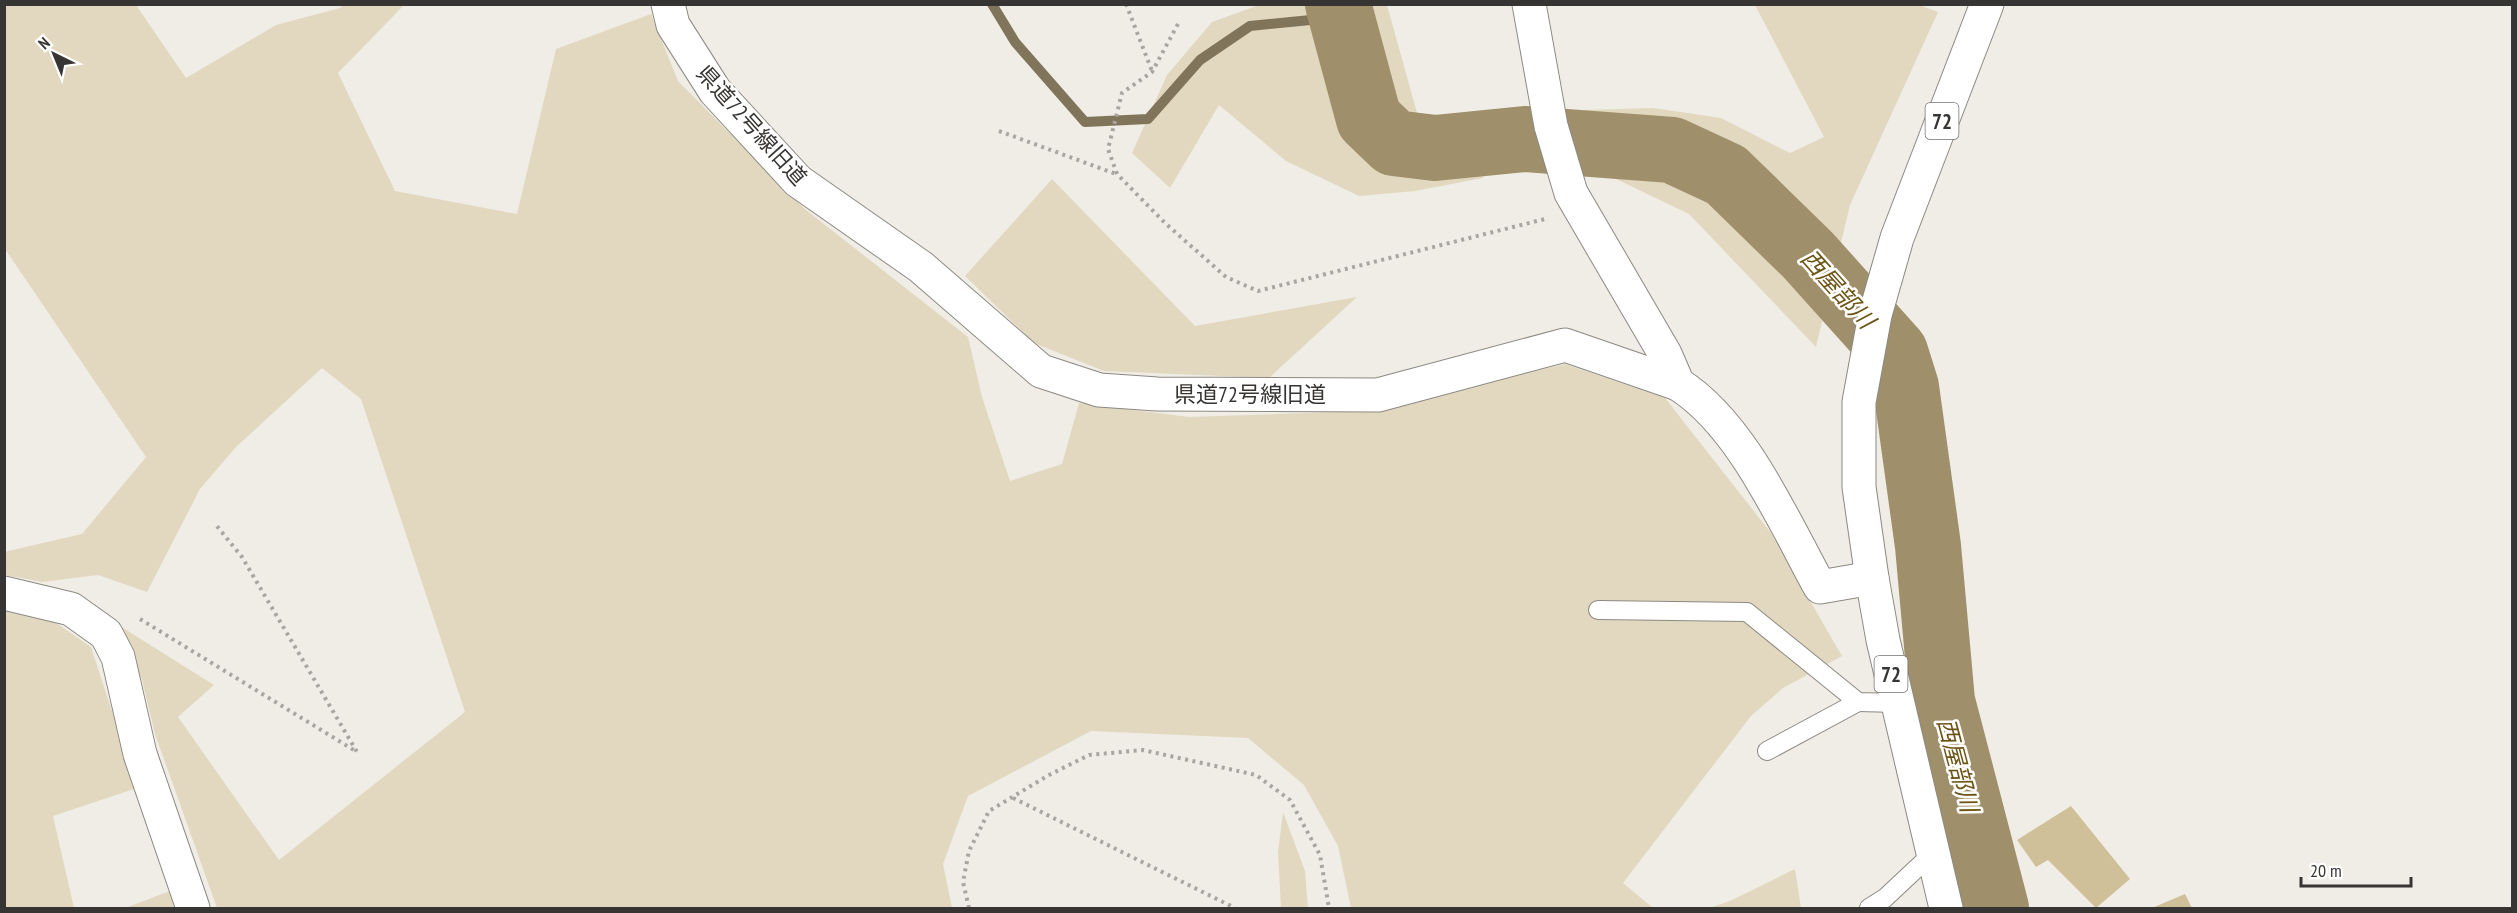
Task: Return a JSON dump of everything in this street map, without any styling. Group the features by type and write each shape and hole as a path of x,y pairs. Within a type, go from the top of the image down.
{"street":[{"name":"県道72号線旧道","path":"668,4 673,25 715,91 798,181 921,267 1041,371 1099,390 1157,394 1378,394 1565,345 1678,384 1704,404 1748,457 1820,587 1872,578"},
{"path":"1529,4 1551,126 1576,201 1665,354 1678,384"},
{"name":"72","path":"1946,909 1898,703 1872,578 1859,487 1857,435 1864,366 1875,315 1897,238 1987,4"},
{"path":"4,593 71,609 106,634 118,657 140,754 193,909"}],"lane":[{"path":"1598,610 1747,612 1858,702"},
{"path":"1767,752 1858,702 1898,703"},
{"path":"1869,909 1885,898 1933,853"}],"path":[{"path":"1126,4 1152,72"},
{"path":"1117,174 1108,145 1122,93 1152,72 1178,24"},
{"path":"999,131 1117,174 1165,223 1226,277 1258,291 1576,201"},
{"path":"133,615 357,752 242,557 216,525"},
{"path":"969,909 963,882 969,851 989,811 1049,775 1089,755 1143,750 1256,776 1290,800 1320,855 1329,909"},
{"path":"1012,797 1235,909"}],"shaded area":[{"path":"1262,4 1387,5 1421,127 1489,129 1483,178 1415,191 1359,196 1286,161 1219,105 1170,188 1132,153 1167,75 1212,22"},
{"path":"5,5 136,5 186,78 276,25 340,8 343,5 404,5 338,73 395,191 517,214 556,49 651,14 678,81 806,210 968,337 982,397 1010,481 1062,464 1079,403 1189,417 1364,411 1565,364 1665,398 1771,533 1842,656 1783,688 1751,716 1623,883 1653,908 1351,908 1338,846 1304,785 1248,738 1091,731 968,796 943,864 952,908 217,908 155,734 142,680 112,621 214,685 178,717 279,860 465,712 361,399 322,368 236,447 200,489 147,592 98,575 42,582 5,575 4,552 82,534 146,457 5,249"},
{"path":"1755,5 1919,5 1938,12 1850,205 1816,347 1689,214 1612,177 1584,110 1653,108 1721,118 1790,153 1824,137"},
{"path":"1052,179 1195,326 1357,297 1269,378 1104,371 1034,343 965,276"},
{"path":"4,609 56,623 91,647 137,788 53,816 74,908 5,908"},
{"path":"1283,812 1305,871 1308,908 1281,908 1278,852"},
{"path":"1795,869 1801,908 1710,908 1732,900"},
{"path":"170,891 176,908 125,908"}],"building":[{"path":"2071,806 2130,879 2096,908 2048,860 2036,867 2017,840"},
{"path":"2185,894 2192,908 2152,908"}],"waterway":[{"path":"992,4 1015,42 1085,122 1148,119 1200,60 1250,26 1341,17"},
{"name":"西屋部川","path":"1338,4 1369,119 1394,143 1435,148 1525,139 1672,150 1726,175 1808,255 1895,352 1906,387 1928,546 1942,701 1996,908"}]}
